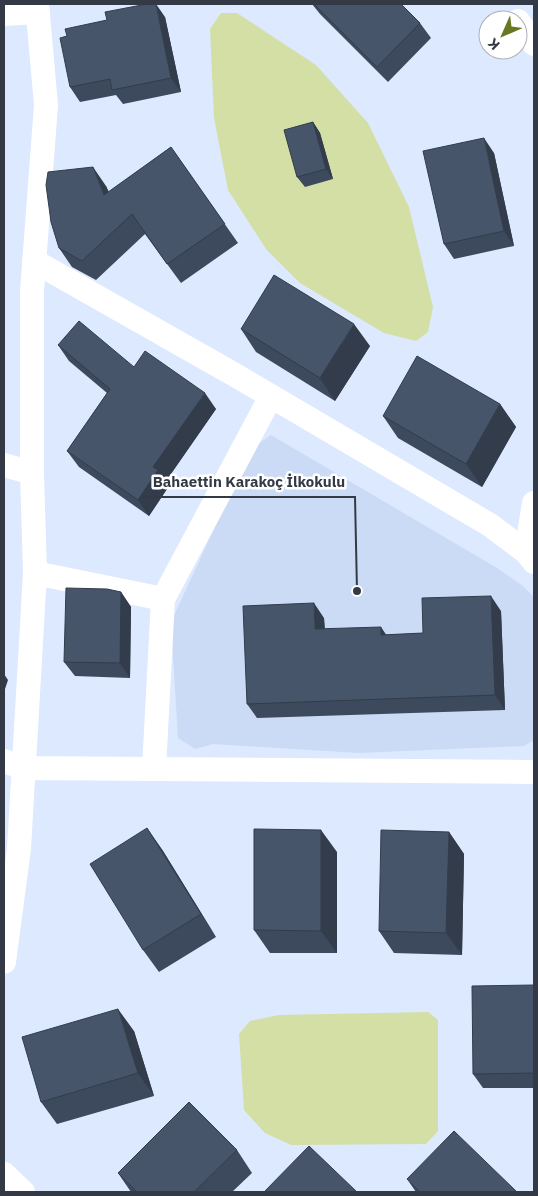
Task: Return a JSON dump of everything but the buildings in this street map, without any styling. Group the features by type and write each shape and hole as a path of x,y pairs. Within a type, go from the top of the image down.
{"street":[{"path":"4,14 37,8 46,105 32,290 32,473 35,573 14,765 19,849 4,962"},
{"path":"34,261 271,396 490,526 531,555"},
{"path":"154,769 164,600 271,396"},
{"path":"4,465 32,473"},
{"path":"531,555 534,503"},
{"path":"35,573 164,600"},
{"path":"14,765 154,769 534,772"},
{"path":"4,1174 23,1192"}],"shaded area":[{"path":"271,435 497,568 523,586 534,597 534,740 524,746 358,753 213,744 195,749 178,738 171,622 251,449"}],"green space":[{"path":"221,13 237,13 316,65 368,123 409,207 433,307 428,332 416,341 384,333 300,283 266,249 228,190 214,118 210,29"},
{"path":"428,1012 438,1020 438,1131 426,1144 291,1145 265,1133 244,1110 239,1034 250,1021 279,1015"}],"place":[{"name":"Bahaettin Karakoç İlkokulu","path":"357,591"}]}
